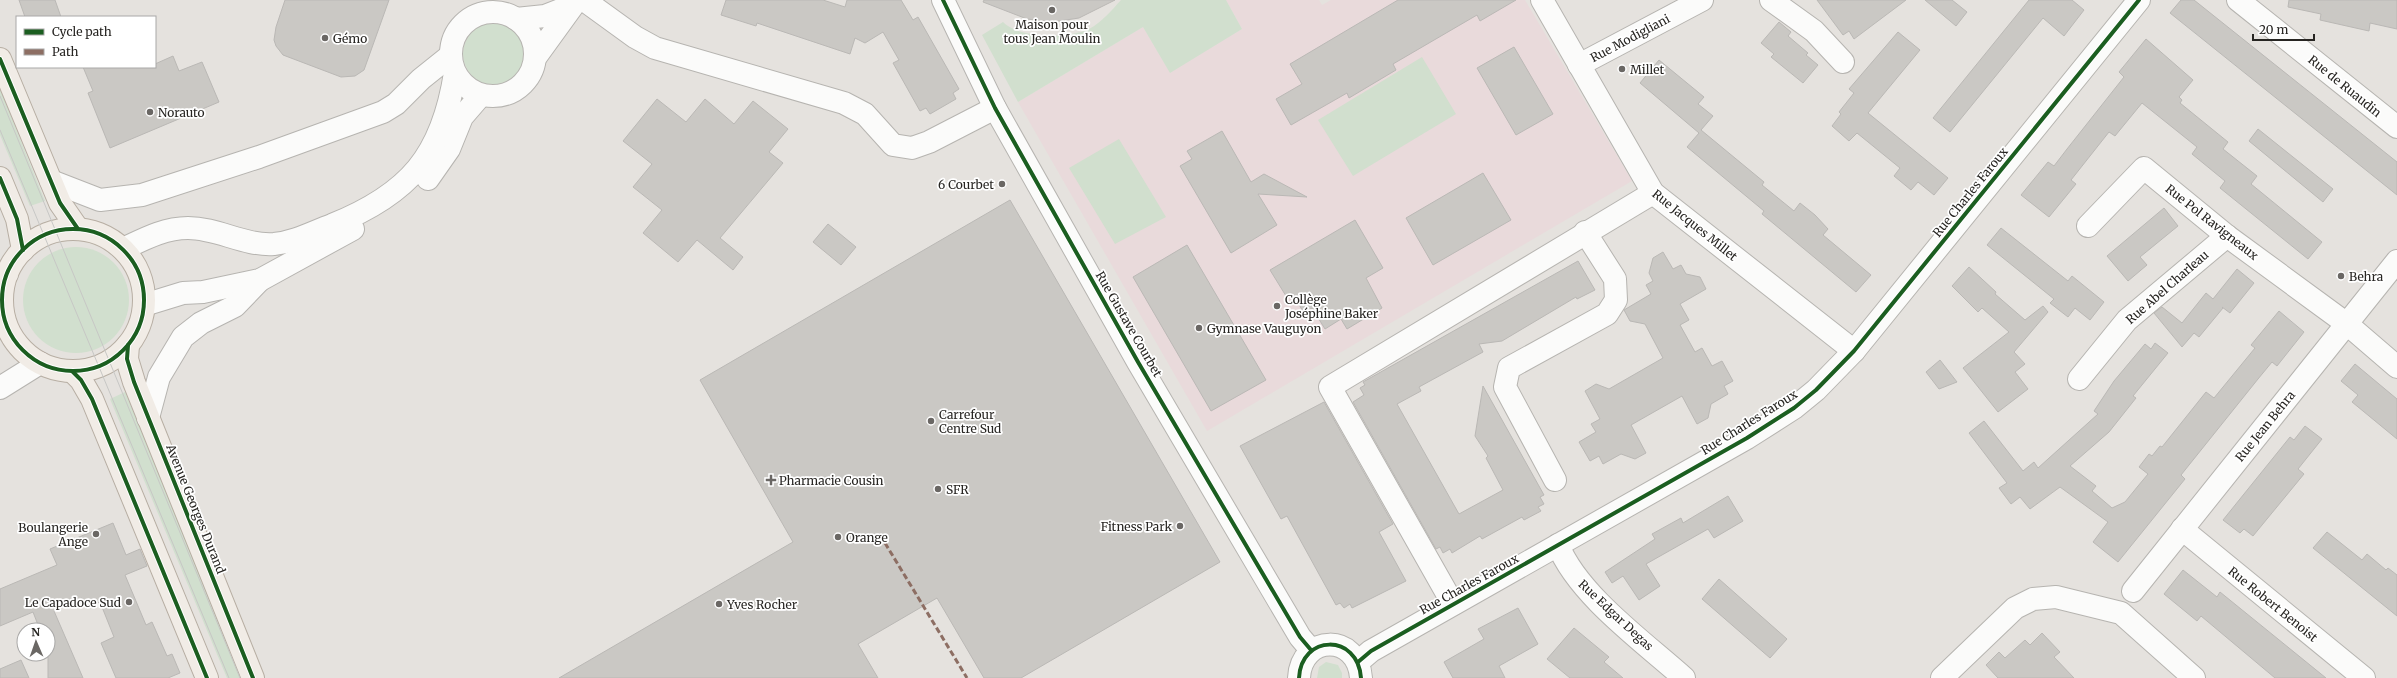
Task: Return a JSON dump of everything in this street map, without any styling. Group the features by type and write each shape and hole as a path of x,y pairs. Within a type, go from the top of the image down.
{"main road":[{"path":"0,59 60,203 78,229"},
{"path":"0,178 17,219 23,250"},
{"path":"78,229 105,236 123,249 132,259 140,275 144,289 144,305 141,324 128,346 116,357 103,365 89,369 72,371 58,369 40,362 20,347 7,326 2,301 4,275 23,250 47,234 78,229"},
{"name":"Avenue Georges Durand","path":"128,346 127,359 134,382 253,678"},
{"path":"72,371 81,380 92,399 208,678"}],"street":[{"name":"Rue Gustave Courbet","path":"943,0 995,108 1138,362 1300,637 1311,650"},
{"name":"Rue Jacques Millet","path":"1542,0 1653,192 1854,351"},
{"name":"Rue Modigliani","path":"1579,65 1702,0"},
{"path":"1771,0 1814,31 1843,62"},
{"name":"Rue Charles Faroux","path":"1359,670 1371,651 1747,438 1794,408 1816,390 1854,351 2139,0"},
{"name":"Rue de Ruaudin","path":"2238,0 2397,127"},
{"path":"578,2 634,37 655,48 844,103 865,114 893,144 912,148 929,142 995,108"},
{"path":"516,19 545,16 578,2"},
{"path":"453,64 465,86 481,95 496,96 513,92 528,79 535,58 578,2"},
{"path":"123,249 158,232 189,228 250,242 274,244 293,241 355,215 389,194 414,174 427,158 450,106 453,40 460,29 481,7 516,19 524,25 532,37 535,58"},
{"path":"51,181 100,200 142,195 259,158 383,112 396,104 421,79 453,64"},
{"path":"148,418 159,377 183,337 201,323 235,306 260,280 403,200 431,177 449,149 462,117 481,95"},
{"name":"Rue Pol Ravigneaux","path":"2088,226 2144,168 2227,236 2347,324 2397,367"},
{"path":"1453,604 1330,387 1653,192"},
{"path":"1555,480 1505,387 1509,368 1607,314 1616,300 1614,279 1585,232"},
{"name":"Rue Abel Charleau","path":"2079,379 2127,320 2227,236"},
{"name":"Rue Jean Behra","path":"2133,591 2397,261"},
{"path":"144,305 183,293 203,292 260,280"},
{"path":"0,388 40,362"},
{"name":"Rue Robert Benoist","path":"2182,529 2364,678"},
{"name":"Rue Edgar Degas","path":"1558,545 1567,566 1582,585 1684,678"},
{"path":"1942,678 2015,608 2033,599 2056,597 2121,614 2194,678"},
{"path":"1298,678 1299,668 1304,658 1311,650 1322,645 1335,645 1345,648 1359,670"}],"shaded area":[{"name":"Collège Joséphine Baker","path":"1226,0 1319,0 1322,5 1331,0 1525,0 1632,181 1207,431 1018,102 1143,27 1170,72 1242,29"}],"green space":[{"path":"1121,0 1226,0 1242,29 1170,73 1143,27 1018,102 982,35 1003,22 1011,28 1021,32 1044,36 1069,35 1089,29 1098,23"},
{"path":"494,23 506,25 516,32 523,42 525,54 523,66 516,76 506,83 494,85 482,83 472,76 465,66 463,54 465,42 472,32 482,25"},
{"path":"1422,57 1456,114 1353,176 1318,120"},
{"path":"0,89 45,201 30,206 0,135"},
{"path":"1119,139 1166,217 1115,244 1069,168"},
{"path":"76,247 96,251 113,263 125,280 129,300 125,320 113,337 96,349 76,353 56,349 39,337 27,320 23,300 27,280 39,263 56,251"},
{"path":"125,392 244,678 227,678 110,399"},
{"path":"1326,662 1338,665 1342,673 1342,678 1317,678 1319,667"}],"building":[{"path":"19,0 55,0 61,16 25,16"},
{"name":"Gémo","path":"285,0 389,0 364,70 355,76 341,77 283,55 276,46 274,40 276,27"},
{"path":"726,0 823,0 845,7 847,0 901,0 913,20 918,17 959,89 953,93 956,99 930,114 926,108 920,111 893,63 899,60 883,32 865,43 855,38 850,54 757,23 756,26 721,15"},
{"name":"Maison pour tous Jean Moulin","path":"984,0 1115,0 1079,18 1053,22 1027,19 983,2"},
{"path":"1398,0 1516,0 1480,21 1477,15 1393,64 1396,70 1349,98 1347,93 1291,125 1276,99 1302,84 1290,64"},
{"path":"1817,0 1906,0 1854,39 1849,31 1843,35"},
{"path":"1925,0 1952,0 1967,12 1956,26"},
{"path":"2029,0 2072,0 2084,10 2064,36 2043,18 1950,132 1933,118"},
{"path":"2181,0 2194,0 2397,162 2397,195 2170,13"},
{"path":"2289,0 2397,0 2397,29 2370,23 2369,31 2320,20 2321,14 2288,7"},
{"path":"1779,22 1791,32 1788,36 1808,53 1806,55 1818,65 1803,83 1771,57 1774,54 1761,43"},
{"path":"1898,32 1920,50 1868,113 1948,178 1934,195 1918,182 1911,190 1894,176 1900,168 1857,133 1849,141 1832,126 1841,114 1839,112 1854,93 1849,89"},
{"path":"2146,39 2193,80 2179,97 2182,100 2180,103 2228,142 2223,149 2257,176 2251,184 2322,242 2308,259 2220,188 2225,181 2192,154 2197,147 2142,103 2115,136 2109,132 2071,180 2076,184 2049,217 2021,195 2048,162 2054,166 2124,77 2119,72"},
{"path":"1514,47 1553,114 1516,135 1477,68"},
{"path":"173,56 179,71 202,62 219,102 110,148 88,93 93,91 83,68 156,68 156,64"},
{"path":"1659,60 1704,97 1698,104 1713,116 1701,130 1764,182 1762,185 1794,211 1800,203 1815,215 1828,229 1823,235 1871,275 1856,292 1762,214 1764,211 1687,147 1699,133 1640,83"},
{"path":"657,99 686,122 705,99 734,124 753,101 788,129 769,152 783,163 720,238 743,257 733,270 697,240 678,262 643,233 662,210 633,187 652,164 623,141"},
{"path":"2258,129 2333,189 2323,202 2249,141"},
{"path":"1222,131 1251,182 1264,174 1307,197 1258,194 1277,225 1231,253 1180,166 1192,159 1187,151"},
{"path":"1483,173 1511,220 1433,265 1406,218"},
{"name":"Carrefour Centre Sud","path":"1010,200 1220,562 1021,678 984,678 937,598 858,644 878,678 559,678 793,542 700,380"},
{"path":"2164,208 2178,226 2140,257 2147,265 2128,281 2107,256"},
{"path":"1355,220 1383,268 1366,278 1382,308 1347,329 1341,319 1325,329 1312,308 1304,313 1292,293 1286,296 1270,270"},
{"path":"828,224 856,247 841,265 813,242"},
{"path":"2001,228 2068,281 2072,276 2104,302 2090,320 2075,308 2068,317 2050,303 2054,299 1987,245"},
{"name":"Gymnase Vauguyon","path":"1187,245 1266,380 1211,411 1133,277"},
{"path":"1663,252 1673,269 1681,265 1686,274 1700,277 1706,289 1680,304 1689,320 1680,325 1695,352 1702,348 1712,366 1722,361 1733,381 1724,386 1728,394 1711,404 1708,418 1697,424 1682,396 1631,425 1646,453 1635,459 1621,454 1603,464 1599,456 1590,461 1579,442 1596,432 1591,424 1600,419 1585,391 1596,384 1609,389 1663,358 1645,324 1630,321 1624,310 1651,294 1646,285 1653,281 1649,273 1653,258"},
{"path":"1578,261 1595,290 1577,299 1576,297 1502,341 1479,344 1483,352 1419,387 1421,391 1397,404 1459,514 1503,490 1486,458 1488,456 1475,436 1483,386 1544,495 1540,497 1544,504 1538,507 1541,511 1524,520 1522,517 1482,539 1480,536 1452,553 1450,549 1443,553 1440,547 1436,549 1353,402 1364,395 1360,388 1365,385 1363,382"},
{"path":"1969,267 1996,292 1995,294 2025,320 2043,306 2048,312 2014,352 2025,364 2015,372 2028,389 1998,412 1963,368 2009,332 1982,308 1978,312 1952,286"},
{"path":"2237,269 2254,283 2230,313 2222,307 2223,308 2199,337 2194,333 2182,347 2154,313 2162,307 2182,323 2206,293 2213,299"},
{"path":"2279,311 2304,332 2277,366 2272,362 2258,379 2181,475 2185,479 2118,562 2093,542 2108,522 2060,487 2030,509 2020,497 2011,504 1999,488 2007,483 1969,433 1984,421 2023,471 2034,462 2038,468 2098,414 2094,411 2114,381 2145,344 2151,349 2155,343 2168,353 2133,396 2136,398 2109,432 2070,466 2096,486 2092,491 2112,508 2125,502 2148,474 2139,467 2149,454 2152,456 2160,446 2162,447 2206,392 2214,398 2255,348 2251,345"},
{"path":"1940,360 1957,382 1939,389 1926,372"},
{"path":"2355,364 2397,399 2397,439 2352,402 2358,395 2341,381"},
{"path":"1324,402 1393,524 1379,532 1406,581 1352,608 1350,604 1344,608 1340,603 1336,605 1287,516 1281,519 1240,446"},
{"path":"2305,426 2322,439 2298,469 2304,474 2253,536 2244,529 2240,533 2223,520 2290,437 2294,440"},
{"path":"1728,496 1743,521 1714,538 1708,529 1646,564 1660,586 1639,600 1623,576 1612,583 1605,572 1655,539 1652,534 1681,518 1683,523"},
{"path":"113,523 126,555 140,549 147,566 125,575 146,625 152,622 167,656 172,654 180,673 168,678 116,678 101,643 114,637 100,602 86,608 82,598 54,611 83,678 48,678 48,662 56,662 56,622 37,622 33,612 0,626 0,589 57,565 50,549"},
{"path":"2327,532 2362,560 2367,554 2386,570 2388,568 2397,575 2397,616 2313,548"},
{"path":"2183,570 2217,597 2220,592 2326,678 2275,678 2201,616 2197,621 2164,594"},
{"path":"1719,579 1787,639 1770,658 1702,599"},
{"path":"1518,608 1538,644 1499,666 1505,678 1453,678 1444,662 1484,639 1478,629"},
{"path":"1574,628 1609,657 1604,662 1623,678 1570,678 1547,659"},
{"path":"2042,633 2060,652 2054,657 2074,678 1998,678 1986,665 1999,652 2005,658 2025,640 2030,645"},
{"path":"16,662 22,662 29,678 0,678 0,669"}],"tram line":[{"path":"0,96 240,678"},
{"path":"0,130 229,678"}],"marked path":[{"path":"885,543 967,678"}],"cycle path":[{"path":"943,0 995,108 1138,362 1300,637 1311,650"},
{"path":"1358,662 1371,651 1747,438 1794,408 1816,390 1854,351 2139,0"},
{"path":"0,59 60,203 78,229"},
{"path":"0,178 17,219 23,250"},
{"path":"66,229 80,229 94,232 106,237 118,245 128,255 139,273 143,286 144,300 143,314 139,327 128,345 118,355 106,363 94,368 80,371 66,371 52,368 40,363 28,355 18,345 10,333 5,321 2,307 2,293 5,279 10,267 18,255 28,245 40,237 52,232 66,229"},
{"path":"128,345 127,359 134,382 253,678"},
{"path":"72,371 81,380 92,399 207,678"},
{"path":"1299,678 1302,664 1309,653 1319,647 1330,645 1341,647 1350,653 1358,663 1361,678"}],"place":[{"name":"Maison pour tous Jean Moulin","path":"1052,10"},
{"name":"Gémo","path":"325,38"},
{"name":"Millet","path":"1622,69"},
{"name":"Norauto","path":"150,112"},
{"name":"6 Courbet","path":"1002,184"},
{"name":"Behra","path":"2341,276"},
{"name":"Collège Joséphine Baker","path":"1277,306"},
{"name":"Gymnase Vauguyon","path":"1199,328"},
{"name":"Carrefour Centre Sud","path":"931,421"},
{"name":"Pharmacie Cousin","path":"771,480"},
{"name":"SFR","path":"938,489"},
{"name":"Fitness Park","path":"1180,526"},
{"name":"Boulangerie Ange","path":"96,534"},
{"name":"Orange","path":"838,537"},
{"name":"Le Capadoce Sud","path":"129,602"},
{"name":"Yves Rocher","path":"719,604"}]}
